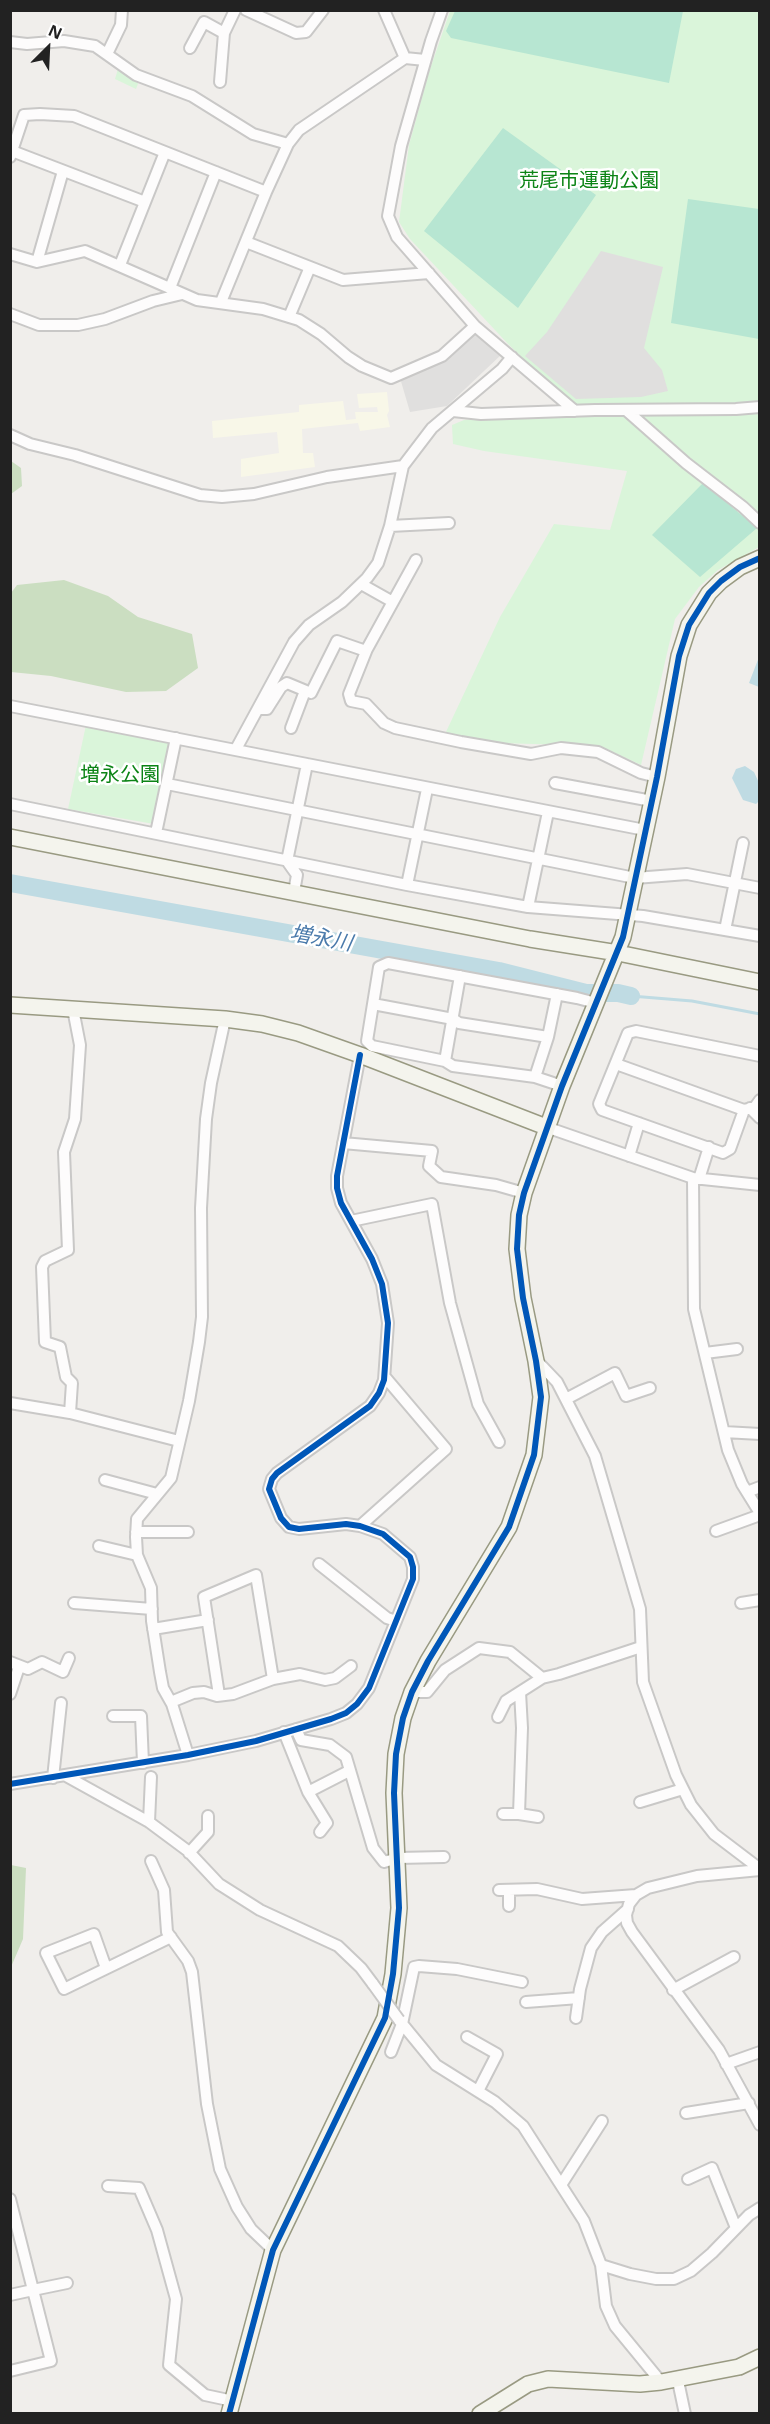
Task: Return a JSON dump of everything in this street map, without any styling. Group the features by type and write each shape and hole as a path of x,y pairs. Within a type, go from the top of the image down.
{"street":[{"path":"107,54 121,25 122,10"},
{"path":"220,82 224,33 235,10"},
{"path":"246,10 296,33 306,32 322,10"},
{"path":"384,10 405,58"},
{"path":"442,10 425,60 401,146 388,216 397,237 475,326 575,411"},
{"path":"189,48 204,22 224,33"},
{"path":"10,42 27,44 64,41 95,46 136,75 192,96 253,134 288,144"},
{"path":"221,302 266,192 288,144 299,130 405,58 425,60"},
{"path":"145,202 11,154 24,115 74,116 266,192"},
{"path":"120,265 165,152"},
{"path":"37,262 63,171"},
{"path":"170,288 216,172"},
{"path":"246,242 343,280 429,273"},
{"path":"10,254 37,262 85,251 197,300 263,309 299,320 362,366 392,378 442,356 475,326"},
{"path":"289,317 310,267"},
{"path":"10,314 39,325 78,325 105,319 153,301 182,294"},
{"path":"236,749 294,642 309,625 342,602 378,563 390,526 403,466 432,428 512,357"},
{"path":"453,411 481,414 736,409 759,406"},
{"path":"626,410 646,429 743,507 759,523"},
{"path":"10,435 30,444 75,455 200,495 222,497 254,494 327,477 403,466"},
{"path":"390,526 449,523"},
{"path":"108,2186 139,2188 158,2230 176,2299 170,2365 205,2395 231,2407 273,2250 385,2018 393,1974 399,1908 394,1793 396,1754 412,1692 441,1638 509,1527 534,1455 539,1430 541,1397 523,1299 517,1249 519,1215 524,1193 562,1086 618,953 657,777 679,656 689,625 708,593 740,567 759,558"},
{"path":"416,560 366,651 349,694 351,701 366,704 384,723 395,728 531,754 561,748 598,752 641,773 657,777"},
{"path":"361,584 393,602"},
{"path":"258,708 267,709 281,687 287,683 311,693 337,641 366,651"},
{"path":"291,728 305,691"},
{"path":"10,706 645,830"},
{"path":"156,833 176,738"},
{"path":"287,861 307,764"},
{"path":"555,783 652,801"},
{"path":"167,784 635,878 687,874 759,888"},
{"path":"407,885 427,789"},
{"path":"10,804 407,885 528,907 627,915 759,936"},
{"path":"528,907 548,812"},
{"path":"10,837 759,982"},
{"path":"725,930 743,843"},
{"path":"287,861 297,874 294,892"},
{"path":"562,1086 536,1077 453,1066 446,1061 372,1046 367,1041 379,967 387,963 596,1003"},
{"path":"446,1061 460,976"},
{"path":"536,1077 549,1037 557,994"},
{"path":"373,1004 453,1019 459,1023 549,1037"},
{"path":"10,1005 225,1019 262,1024 298,1033 360,1055 628,1156 696,1178 759,1185"},
{"path":"70,1413 72,1383 66,1377 60,1347 45,1342 42,1267 45,1261 68,1250 64,1152 75,1119 80,1045 73,1009"},
{"path":"188,1755 162,1680 153,1629 151,1588 137,1555 136,1532 137,1519 171,1478 189,1401 202,1317 201,1208 206,1119 211,1083 225,1019"},
{"path":"747,1109 730,1149 723,1153 602,1110 599,1104 628,1033 636,1031 759,1056"},
{"path":"10,1785 188,1755 256,1741 346,1713 357,1704 369,1688 413,1579 410,1557 383,1534 360,1526 346,1524 289,1527 281,1518 269,1489 277,1473 370,1406 379,1393 385,1377 388,1323 386,1302 372,1259 341,1203 337,1188 337,1176 360,1055"},
{"path":"616,1064 747,1109 759,1118"},
{"path":"747,1109 755,1107 759,1100"},
{"path":"628,1156 639,1123"},
{"path":"343,1143 432,1151 429,1166 441,1177 496,1185 524,1193"},
{"path":"709,1147 696,1178 694,1309 729,1450 759,1514 716,1531"},
{"path":"351,1221 432,1204 450,1303 478,1404 500,1442"},
{"path":"705,1353 736,1349"},
{"path":"536,1361 557,1382 595,1456 616,1521 640,1609 643,1682 663,1743 683,1789 691,1804 714,1834 759,1869"},
{"path":"566,1399 615,1373 626,1396 650,1388"},
{"path":"360,1526 446,1449 385,1377"},
{"path":"10,1403 70,1413 179,1441"},
{"path":"724,1432 759,1434"},
{"path":"105,1480 157,1494"},
{"path":"747,1492 759,1487"},
{"path":"136,1532 188,1532"},
{"path":"99,1546 137,1555"},
{"path":"320,1564 387,1618 396,1621"},
{"path":"219,1695 204,1597 256,1575 273,1679"},
{"path":"741,1603 759,1600"},
{"path":"74,1603 152,1609"},
{"path":"153,1629 208,1620"},
{"path":"498,1717 506,1701 542,1678 641,1647"},
{"path":"412,1692 427,1692 445,1670 480,1648 510,1652 542,1678"},
{"path":"10,1694 14,1665 28,1669 42,1662 63,1672 69,1658"},
{"path":"171,1702 193,1693 233,1694 273,1679 300,1674 325,1680 335,1678 351,1666"},
{"path":"519,1814 522,1728 520,1692"},
{"path":"53,1778 61,1703"},
{"path":"113,1716 141,1716 143,1763"},
{"path":"296,1729 301,1740 330,1745 346,1758 373,1848 384,1863 398,1858 444,1857"},
{"path":"284,1732 308,1792 327,1823 320,1832"},
{"path":"308,1792 350,1772"},
{"path":"66,1776 149,1822 189,1853 219,1884 243,1900 338,1946 361,1968 436,2065 495,2102 523,2127 584,2221 601,2265 606,2306 615,2326 661,2382"},
{"path":"149,1822 151,1777"},
{"path":"640,1802 683,1789"},
{"path":"503,1814 538,1817"},
{"path":"189,1853 208,1832 208,1816"},
{"path":"151,1861 164,1890 167,1932 188,1961 192,1972 207,2104 220,2169 237,2207 251,2229 273,2250"},
{"path":"576,2018 591,1948 602,1932 628,1909 636,1895 648,1888 697,1876 759,1869"},
{"path":"509,1906 504,1890 537,1889 582,1899 609,1895 636,1895"},
{"path":"628,1909 627,1923 726,2064 759,2125"},
{"path":"106,1968 94,1934 46,1953 64,1989 171,1937"},
{"path":"673,1990 734,1957"},
{"path":"391,2052 414,1968 419,1966 456,1969 522,1982"},
{"path":"526,2002 579,1998"},
{"path":"466,2037 497,2054 478,2091"},
{"path":"726,2064 759,2052"},
{"path":"686,2113 749,2103"},
{"path":"561,2185 602,2121"},
{"path":"688,2179 712,2168 736,2228"},
{"path":"10,2199 51,2361 10,2371"},
{"path":"601,2265 656,2279 674,2279 691,2271 759,2208"},
{"path":"10,2295 66,2283"},
{"path":"480,2414 528,2384 548,2379 640,2384 661,2382 739,2367 759,2357"},
{"path":"678,2380 685,2414"}],"shaded area":[{"path":"601,251 663,267 644,348 662,370 668,391 641,397 576,399 525,356 547,332"},
{"path":"475,330 502,354 447,406 410,412 400,378"},
{"path":"387,392 389,411 387,415 390,427 360,431 358,423 302,429 303,453 313,453 315,467 241,477 241,459 279,453 277,432 213,438 212,421 299,412 299,405 343,401 346,420 356,419 355,412 378,412 377,407 359,408 357,394"}],"green space":[{"path":"455,10 683,11 669,83 451,38 446,31"},
{"name":"荒尾市運動公園","path":"450,11 759,11 759,547 718,570 699,587 675,619 641,765 600,746 500,743 445,734 500,617 554,524 610,530 627,471 484,451 453,444 452,425 464,420 498,416 574,417 574,402 509,345 410,239 399,222 409,145 429,72"},
{"path":"118,69 139,81 136,89 115,79"},
{"path":"503,128 596,195 518,308 424,231"},
{"path":"688,199 759,209 759,339 671,323"},
{"path":"11,461 21,468 22,486 11,494"},
{"path":"703,483 757,528 700,577 652,535"},
{"path":"64,580 108,596 138,617 192,634 198,668 166,691 126,692 51,676 11,672 11,593 17,585"},
{"name":"増永公園","path":"86,725 174,744 154,824 68,809"},
{"path":"11,1865 26,1868 23,1939 11,1967"}],"water":[{"path":"759,657 759,687 749,683"},
{"path":"745,766 754,772 759,783 759,801 756,804 743,800 732,778 736,769"}],"waterway":[{"name":"増永川","path":"10,883 499,971 586,993 618,993 631,996"},
{"path":"631,996 692,1001 760,1014"}],"cycle path":[{"path":"229,2414 273,2250 385,2018 393,1974 399,1908 394,1793 396,1754 403,1718 412,1692 428,1661 509,1527 534,1455 541,1397 523,1298 517,1249 519,1215 524,1193 562,1086 623,937 657,777 679,656 689,625 709,593 721,581 740,567 760,558"},
{"path":"10,1784 188,1755 256,1741 346,1713 357,1704 369,1688 413,1579 410,1557 383,1534 360,1526 346,1524 299,1529 289,1527 281,1518 269,1489 277,1473 370,1406 384,1380 388,1323 382,1284 372,1259 341,1203 337,1188 337,1176 360,1055"}]}
